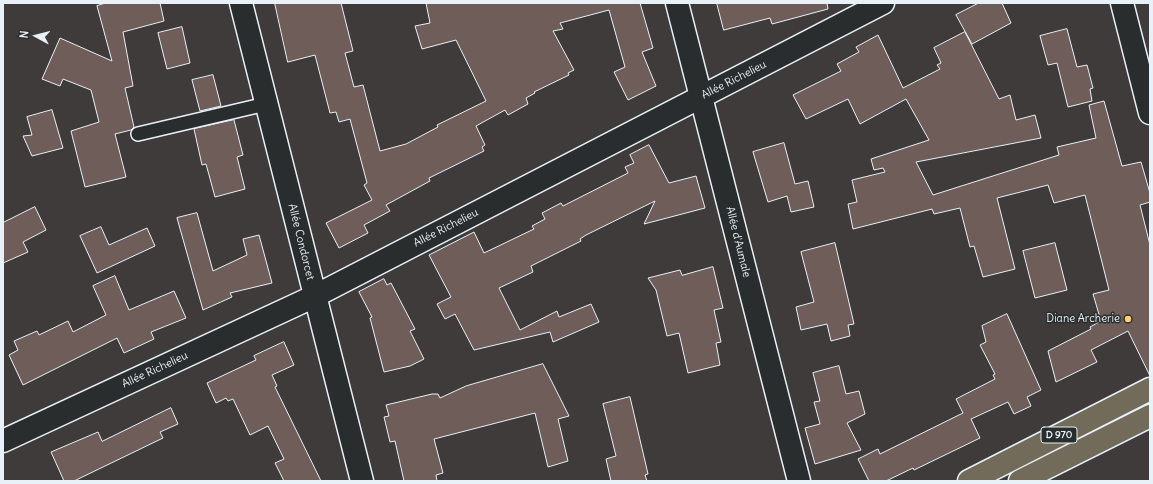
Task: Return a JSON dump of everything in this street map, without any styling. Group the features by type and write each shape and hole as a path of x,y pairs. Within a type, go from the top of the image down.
{"main road":[{"name":"D 970","path":"969,481 1150,389"},
{"name":"D 970","path":"1020,481 1150,416"}],"street":[{"name":"Allée Condorcet","path":"241,3 362,481"},
{"name":"Allée d'Aumale","path":"677,3 799,481"},
{"name":"Allée Richelieu","path":"3,441 315,296 883,3"},
{"path":"1122,3 1150,113"}],"lane":[{"path":"138,134 266,104"}],"building":[{"path":"106,3 160,3 164,21 123,32 133,86 125,88 134,127 131,130 115,134 126,177 85,187 71,131 99,122 91,90 63,79 60,86 42,79 60,38 112,61 97,6"},
{"path":"275,3 341,3 353,51 345,53 354,87 363,85 380,151 406,144 438,127 437,125 486,101 456,40 422,49 415,26 430,23 426,3 640,3 653,48 642,52 656,86 628,100 614,72 625,67 609,10 560,23 563,29 553,31 574,70 568,73 569,75 534,92 535,93 526,98 528,104 508,115 505,110 476,126 485,145 482,147 484,151 429,178 430,181 386,205 390,211 364,225 368,233 339,248 326,223 372,200 364,185 367,183 350,119 339,122 336,112 330,113 315,55 288,62"},
{"path":"717,3 827,3 828,9 772,24 770,18 724,30"},
{"path":"979,3 1002,3 1011,23 972,44 956,15"},
{"path":"182,27 190,63 167,69 158,33"},
{"path":"1067,29 1077,67 1087,65 1093,88 1090,89 1092,101 1068,107 1057,63 1048,65 1040,36"},
{"path":"965,32 999,99 1010,95 1016,120 1035,115 1041,138 916,162 933,195 1059,155 1057,147 1096,138 1089,105 1104,101 1122,166 1141,162 1150,193 1150,202 1140,205 1150,245 1150,376 1128,331 1091,350 1097,362 1056,382 1048,351 1091,329 1090,327 1101,321 1093,294 1109,290 1085,195 1054,203 1048,185 997,198 1015,269 983,277 974,246 970,247 960,208 934,214 932,209 853,229 848,204 857,202 852,180 885,172 883,168 874,170 871,159 929,140 906,99 860,124 848,99 806,119 793,95 841,71 837,64 859,52 856,47 878,35 903,88 940,69 937,65 941,63 934,48"},
{"path":"213,75 221,106 200,111 192,80"},
{"path":"52,110 63,148 32,156 23,136 32,135 27,117"},
{"path":"234,120 243,155 237,157 245,189 215,197 206,164 202,165 194,129"},
{"path":"784,143 795,184 808,181 814,207 791,212 787,196 768,202 753,152"},
{"path":"649,145 669,183 696,176 705,208 644,224 655,201 586,235 580,239 581,241 531,266 533,272 499,288 520,330 557,311 559,317 591,304 599,322 553,342 550,332 474,350 455,314 445,319 437,304 451,297 429,255 474,232 484,253 534,229 532,226 545,219 542,213 561,203 563,206 628,173 625,167 634,163 630,155"},
{"path":"35,207 46,230 23,242 28,252 3,263 3,223"},
{"path":"197,213 213,271 247,255 243,239 259,235 272,283 230,293 232,297 203,310 177,218"},
{"path":"101,227 109,245 147,228 155,246 97,273 80,236"},
{"path":"835,243 854,324 848,325 850,336 831,341 827,324 801,330 796,307 814,302 801,252"},
{"path":"1055,243 1067,290 1035,298 1023,251"},
{"path":"713,267 723,308 714,310 721,342 716,343 720,365 688,373 679,333 667,336 656,290 648,278 680,270 682,275"},
{"path":"115,276 129,310 174,291 186,318 151,332 154,339 124,353 117,338 23,385 9,355 18,350 14,341 37,331 39,335 68,321 73,332 106,315 93,286"},
{"path":"384,279 387,285 391,283 415,329 410,331 424,359 410,366 384,372 370,318 372,317 359,292"},
{"path":"1007,314 1041,390 1027,397 1031,406 1014,414 1008,402 971,419 980,438 914,470 913,468 886,481 869,481 858,459 878,449 880,454 963,413 956,399 995,379 993,375 995,374 980,345 986,342 982,326"},
{"path":"284,342 294,365 272,375 277,386 275,387 321,481 284,481 275,463 284,459 268,426 250,435 233,399 228,401 226,398 216,403 207,383 256,360 254,356"},
{"path":"543,364 569,416 558,419 568,461 548,467 535,413 434,439 443,473 436,475 437,481 404,481 395,441 390,442 384,417 389,416 386,405 432,394 438,394 440,398 466,386"},
{"path":"839,366 846,394 859,391 865,414 847,423 861,450 815,464 805,428 820,424 814,402 820,401 813,373"},
{"path":"630,397 648,474 645,475 647,481 611,481 606,459 616,456 603,404"},
{"path":"171,408 178,424 160,432 163,438 74,481 64,481 51,452 98,432 102,441"}],"place":[{"name":"Diane Archerie","path":"1128,319"}]}
